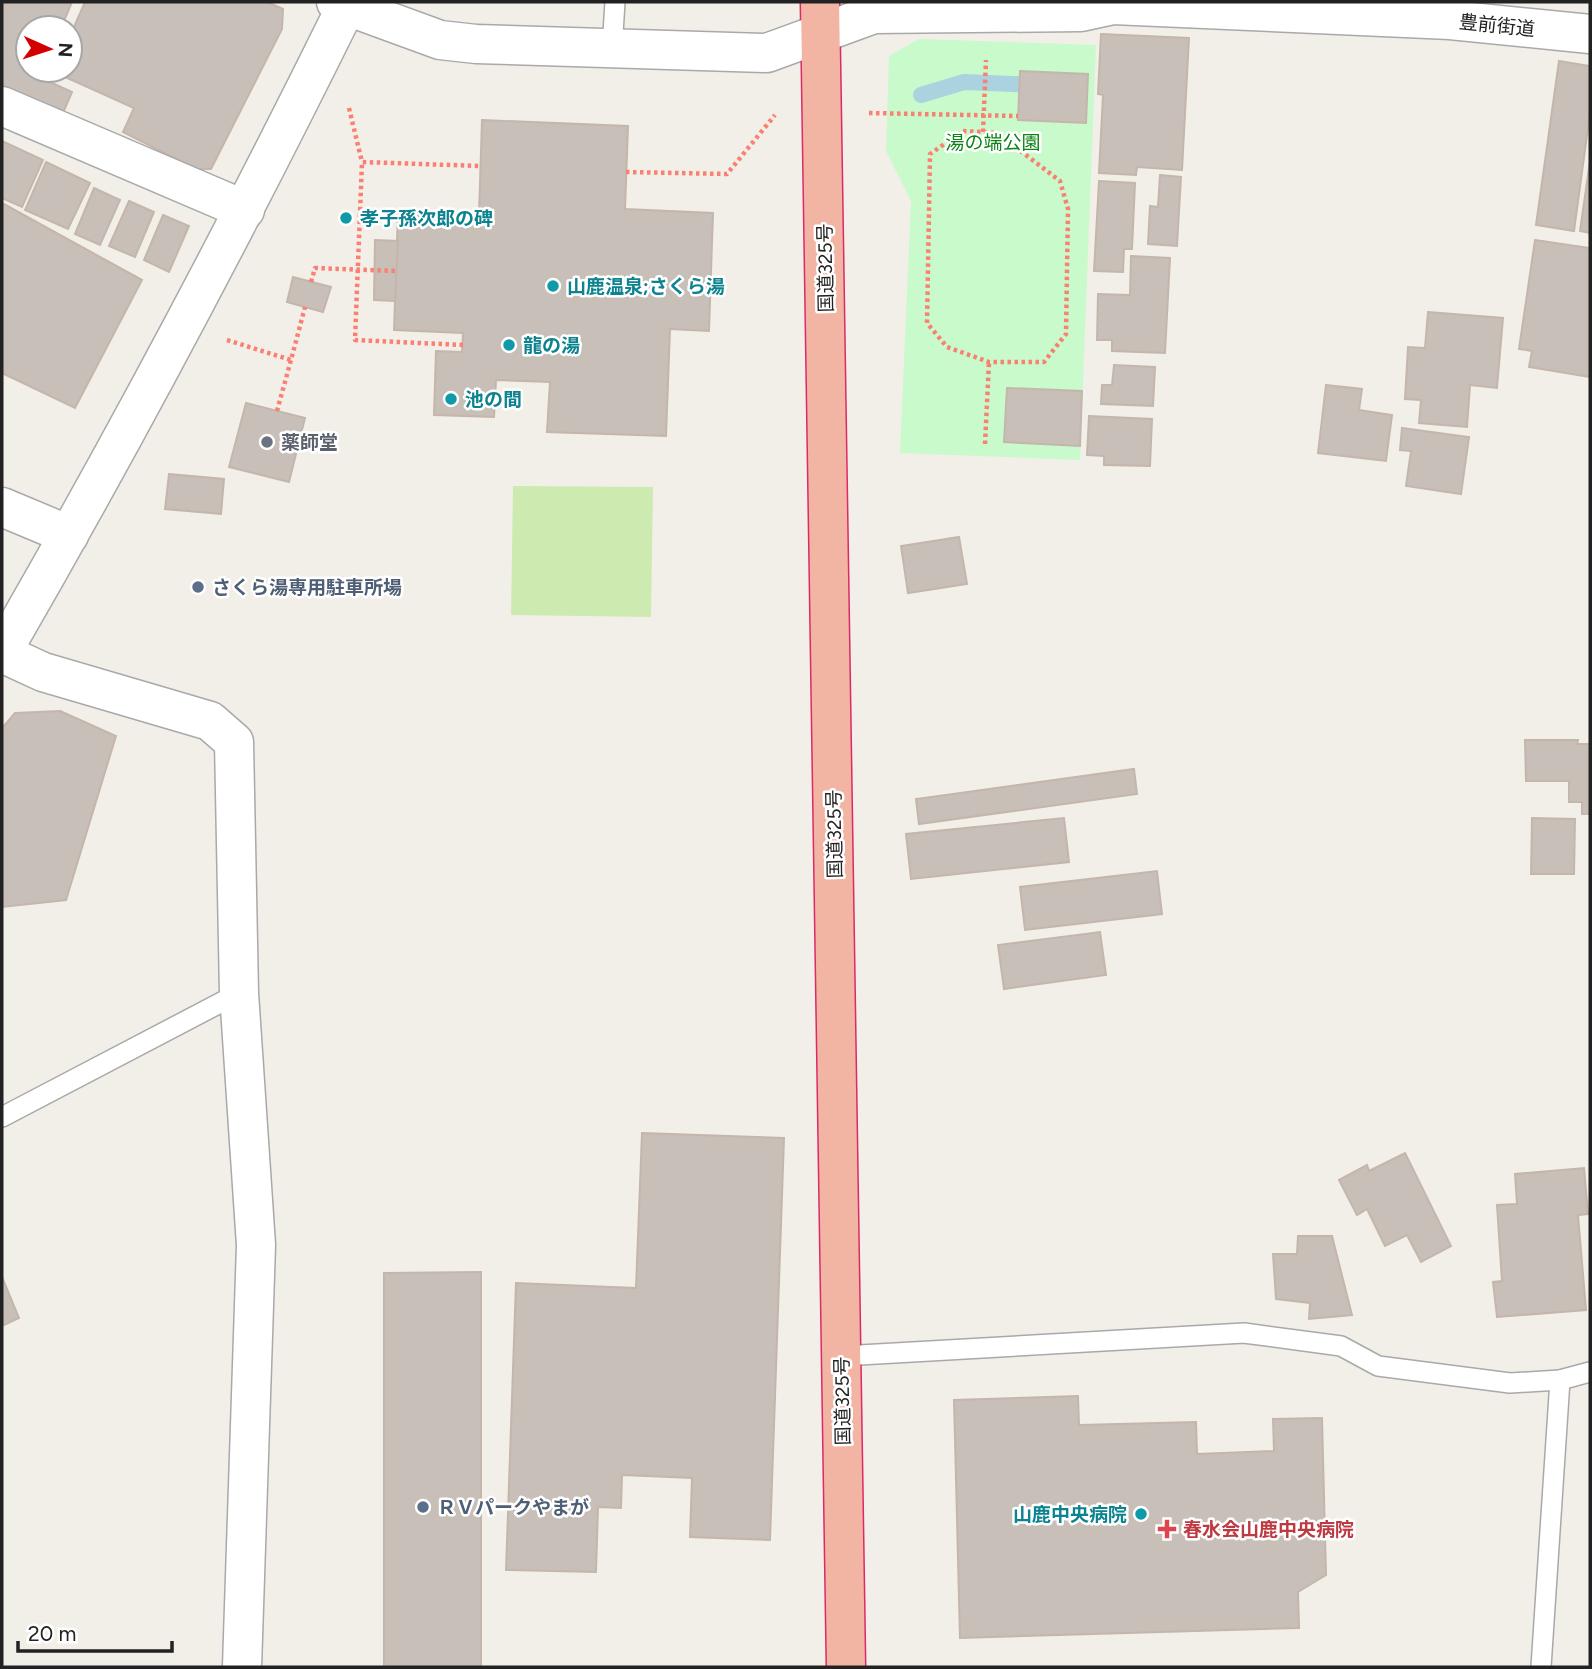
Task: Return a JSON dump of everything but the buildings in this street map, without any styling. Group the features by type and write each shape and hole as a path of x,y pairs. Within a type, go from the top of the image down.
{"highway":[{"name":"国道325号","path":"820,18 846,1667"}],"street":[{"name":"豊前街道","path":"341,4 440,40 612,49 767,53 820,18 874,14 1081,12 1113,4 1451,11 1590,34"},
{"path":"242,1667 256,1245 239,993 234,742 210,721 43,672 2,653 69,535 244,210 341,4"},
{"path":"2,106 244,210"},
{"path":"2,507 69,535"}],"lane":[{"path":"612,49 615,2"},
{"path":"2,1117 239,993"},
{"path":"842,1356 1244,1333 1341,1346 1378,1366 1510,1383 1560,1380 1590,1372"},
{"path":"1541,1667 1560,1380"}],"path":[{"path":"983,133 986,60"},
{"path":"962,131 997,133 1060,181 1068,209 1066,334 1044,362 989,362 947,347 927,323 930,154 962,131"},
{"path":"463,345 355,340 362,162 481,166"},
{"path":"311,282 315,268 396,271"},
{"path":"277,411 305,307"},
{"path":"187,317 224,340 291,360"},
{"path":"985,444 989,362"}],"green space":[{"name":"湯の端公園","path":"919,39 1096,45 1080,460 900,453 911,201 886,151 889,56"},
{"path":"513,486 653,487 651,617 511,615"}],"waterway":[{"path":"921,95 964,82 1039,85"}],"place":[{"name":"孝子孫次郎の碑","path":"346,218"},
{"name":"山鹿温泉;さくら湯","path":"553,286"},
{"name":"龍の湯","path":"509,345"},
{"name":"池の間","path":"451,399"},
{"name":"薬師堂","path":"267,442"},
{"name":"さくら湯専用駐車所場","path":"198,587"},
{"name":"ＲＶパークやまが","path":"423,1507"},
{"name":"山鹿中央病院","path":"1141,1514"},
{"name":"春水会山鹿中央病院","path":"1167,1529"}]}
